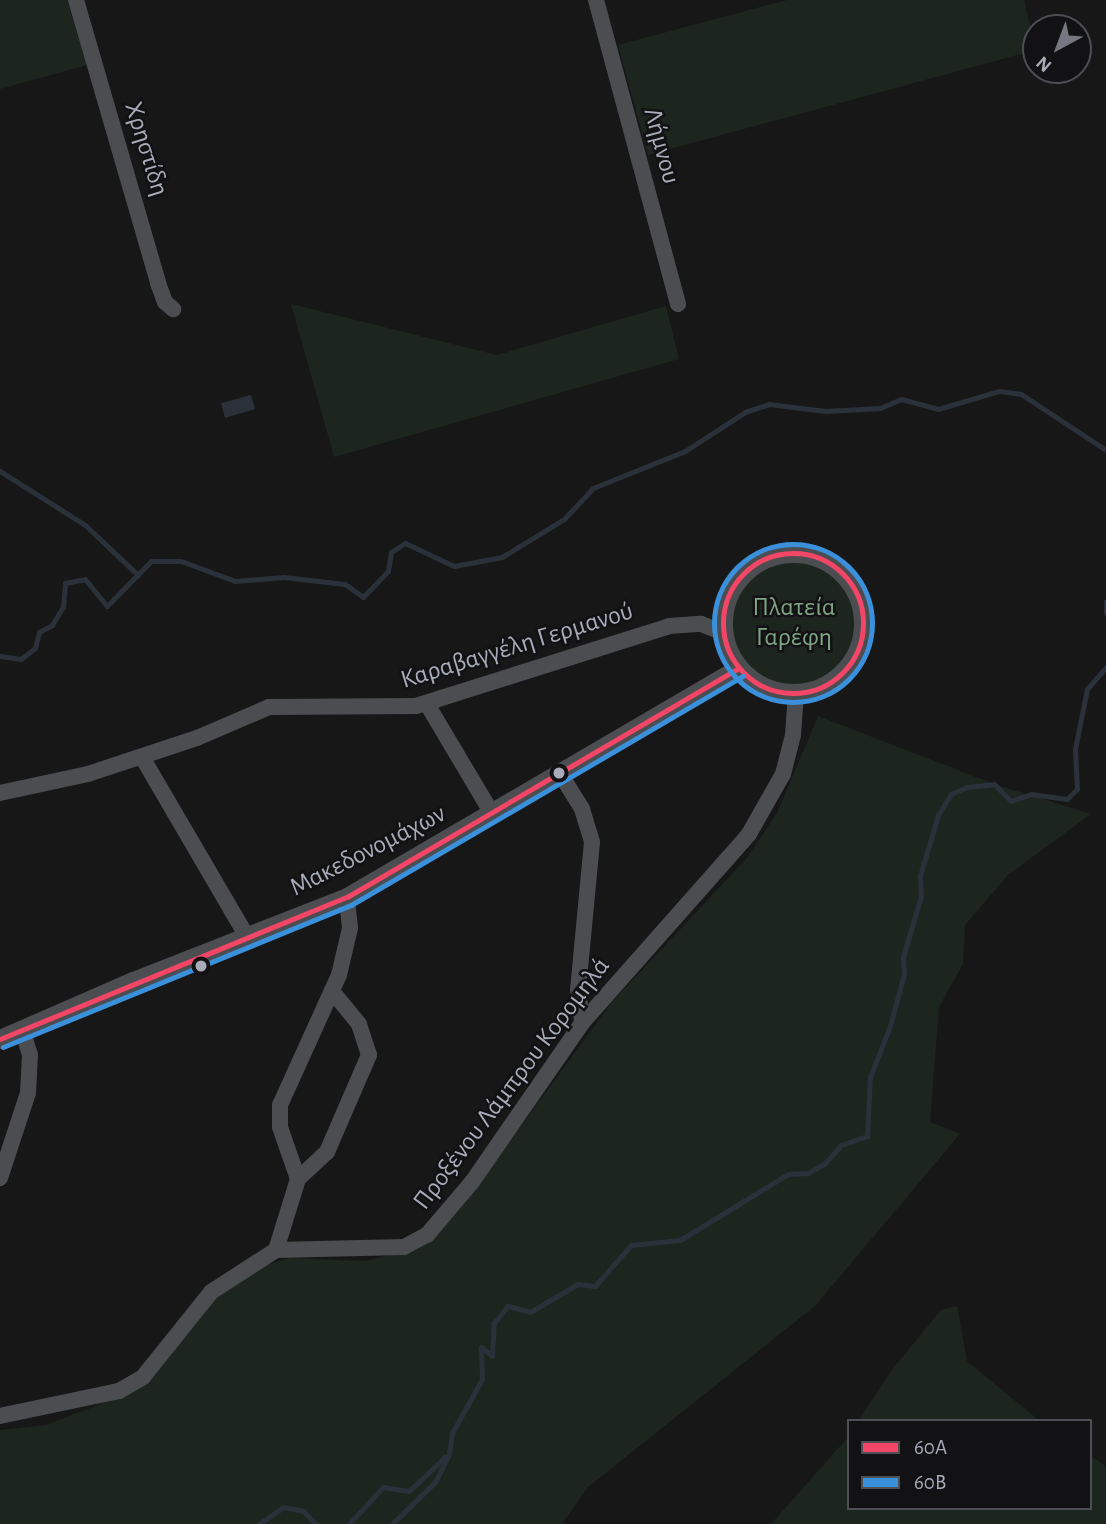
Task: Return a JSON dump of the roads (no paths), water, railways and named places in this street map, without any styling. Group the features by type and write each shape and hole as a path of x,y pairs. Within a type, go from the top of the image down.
{"street":[{"name":"Χρηστίδη","path":"76,0 158,284 165,302 173,309"},
{"name":"Λήμνου","path":"596,0 678,304"},
{"path":"799,554 838,569 849,581 862,611 860,645 840,676 820,688 796,693 765,687 739,668 724,632 731,592 758,562 799,554"},
{"name":"Καραβαγγέλη Γερμανού","path":"0,793 88,775 142,757 269,707 427,704 669,626 701,624 724,632"},
{"name":"Μακεδονομάχων","path":"0,1039 23,1032 246,935 347,897 493,815 739,668"},
{"name":"Προξένου Λάμπρου Κορομηλά","path":"276,1250 404,1247 427,1235 472,1182 582,1023 735,854 760,818 788,758 796,693"},
{"path":"427,704 493,815"},
{"path":"142,757 246,935"},
{"path":"561,775 582,809 592,842 578,989 582,1023"},
{"path":"298,1179 280,1127 280,1105 332,991 349,936 347,897"},
{"path":"0,1416 119,1391 144,1377 211,1292 276,1250 298,1179 327,1152 369,1055 359,1024 332,991"},
{"path":"0,1178 28,1093 30,1055 23,1032"}],"waterway":[{"path":"0,656 21,659 35,648 39,632 52,625 63,607 65,583 85,579 107,606 151,561 181,561 235,581 284,577 345,584 363,597 388,571 391,552 405,543 454,566 502,557 564,519 593,488 685,451 745,412 769,404 826,411 880,408 901,399 938,409 999,391 1021,394 1106,450"},
{"path":"0,471 85,525 138,575"},
{"path":"1106,601 1106,613"},
{"path":"392,1524 435,1482 449,1454 452,1433 482,1379 481,1347 492,1356 494,1323 508,1306 530,1312 578,1284 595,1286 631,1245 680,1240 788,1174 808,1173 825,1163 841,1145 867,1136 870,1077 890,1026 904,974 903,957 921,896 920,876 938,815 951,794 967,787 994,784 1011,801 1031,794 1067,799 1077,789 1075,749 1087,689 1106,667"},
{"path":"349,1524 383,1487 409,1491 445,1457"},
{"path":"259,1524 283,1507 303,1511 316,1524"}],"park label":[{"name":"Πλατεία Γαρέφη","path":"794,623"}]}
